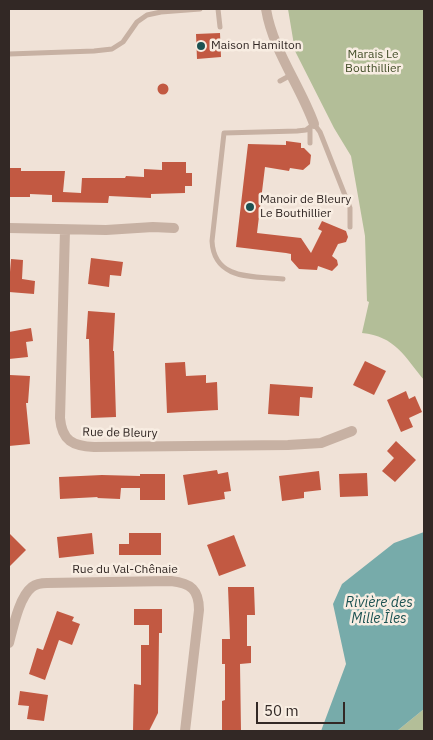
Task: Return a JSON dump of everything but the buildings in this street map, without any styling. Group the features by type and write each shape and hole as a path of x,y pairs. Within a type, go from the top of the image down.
{"street":[{"path":"266,9 276,44 310,112 312,125"},
{"path":"9,228 115,230 153,227 174,228"},
{"name":"Rue de Bleury","path":"64,230 60,418 62,431 73,443 94,446 288,445 321,442 352,431"},
{"name":"Rue du Val-Chênaie","path":"9,643 25,596 36,585 47,583 171,581 185,584 195,591 199,602 199,610 184,731"}],"lane":[{"path":"146,9 147,15"},
{"path":"9,54 112,49 123,42 137,22 147,15 200,9"},
{"path":"218,9 220,26"},
{"path":"280,81 291,76"},
{"path":"310,143 312,125"},
{"path":"312,125 320,132 350,208 350,227"},
{"path":"283,279 234,274 221,264 214,253 212,241 224,132 296,131 306,130 312,125"}],"green space":[{"name":"Marais Le Bouthillier","path":"288,9 424,9 424,380 405,356 391,343 383,338 362,333 369,302 367,301 365,236 351,156 334,128 295,51"},
{"path":"424,709 424,731 397,731"}],"water":[{"name":"Rivière des Mille Îles","path":"424,532 424,709 397,731 321,731 346,664 333,604 342,584 394,543"}],"place":[{"name":"Maison Hamilton","path":"201,46"},
{"name":"Manoir de Bleury Le Bouthillier","path":"250,207"}]}
